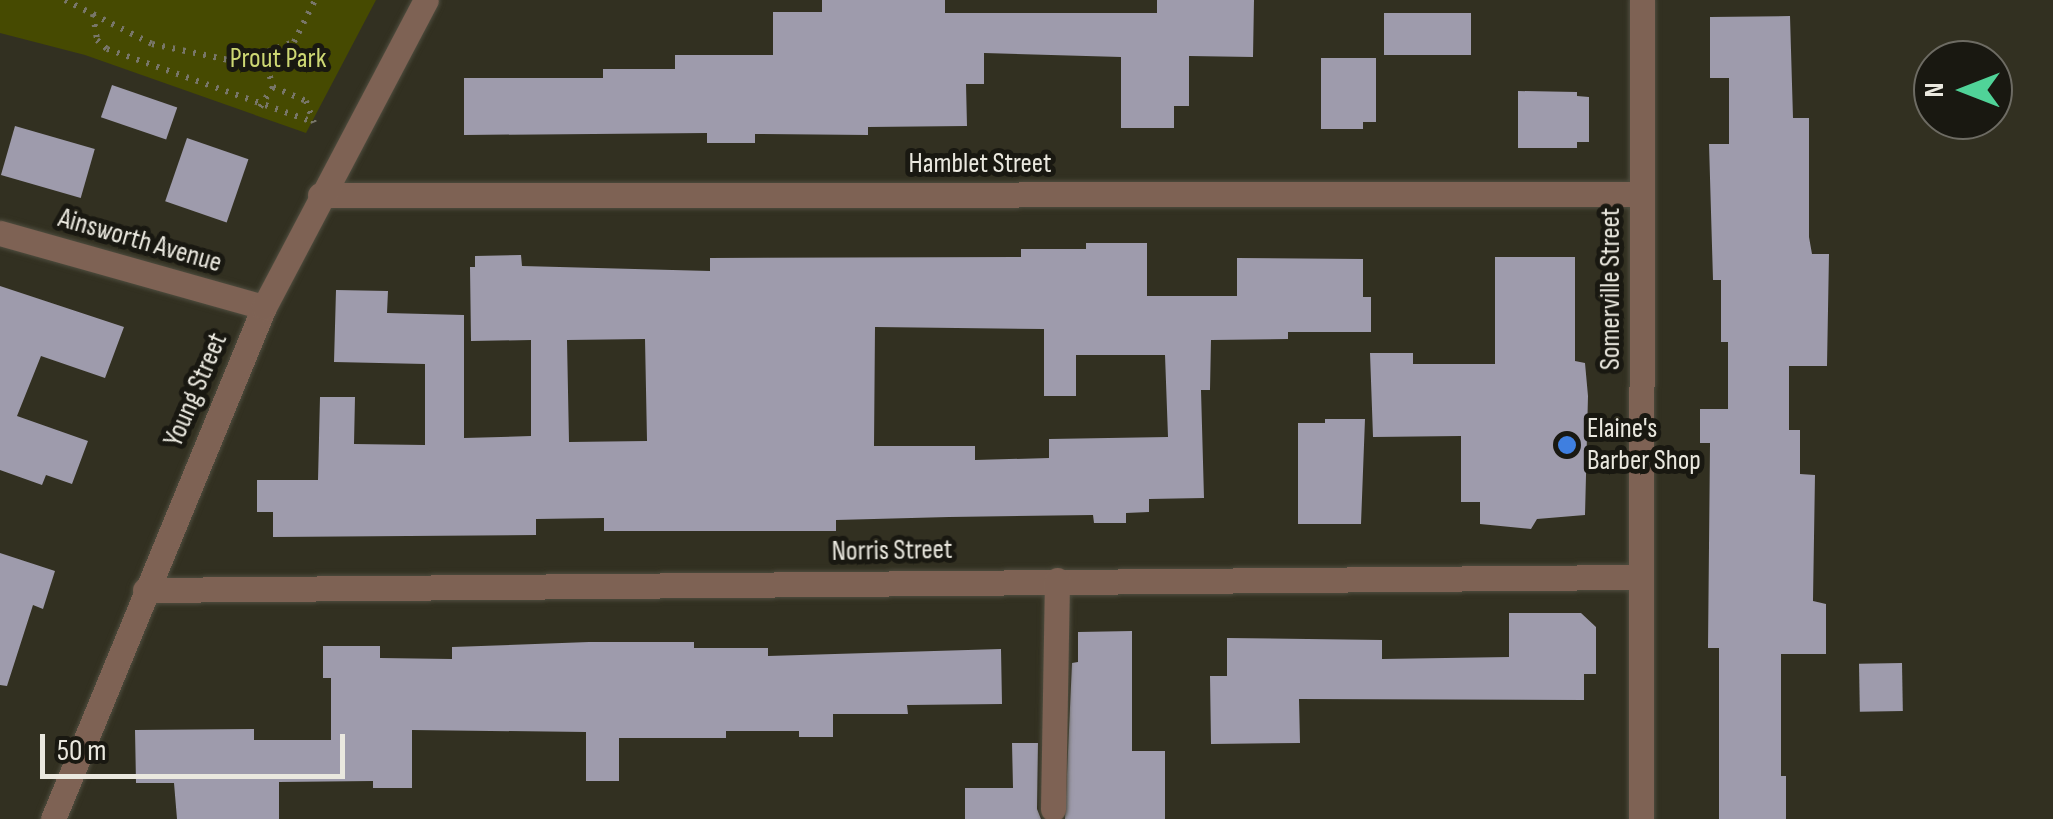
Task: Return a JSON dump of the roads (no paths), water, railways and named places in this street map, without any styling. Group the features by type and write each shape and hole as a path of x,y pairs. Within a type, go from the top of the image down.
{"street":[{"name":"Young Street","path":"54,819 144,590 264,307 426,0"},
{"name":"Somerville Street","path":"1641,819 1642,0"},
{"name":"Hamblet Street","path":"320,195 1641,194"},
{"name":"Ainsworth Avenue","path":"0,233 264,307"},
{"name":"Norris Street","path":"144,590 1641,577"},
{"path":"1053,809 1056,580"}],"place":[{"name":"Elaine's Barber Shop","path":"1567,445"}],"park label":[{"name":"Prout Park","path":"278,59"}]}
